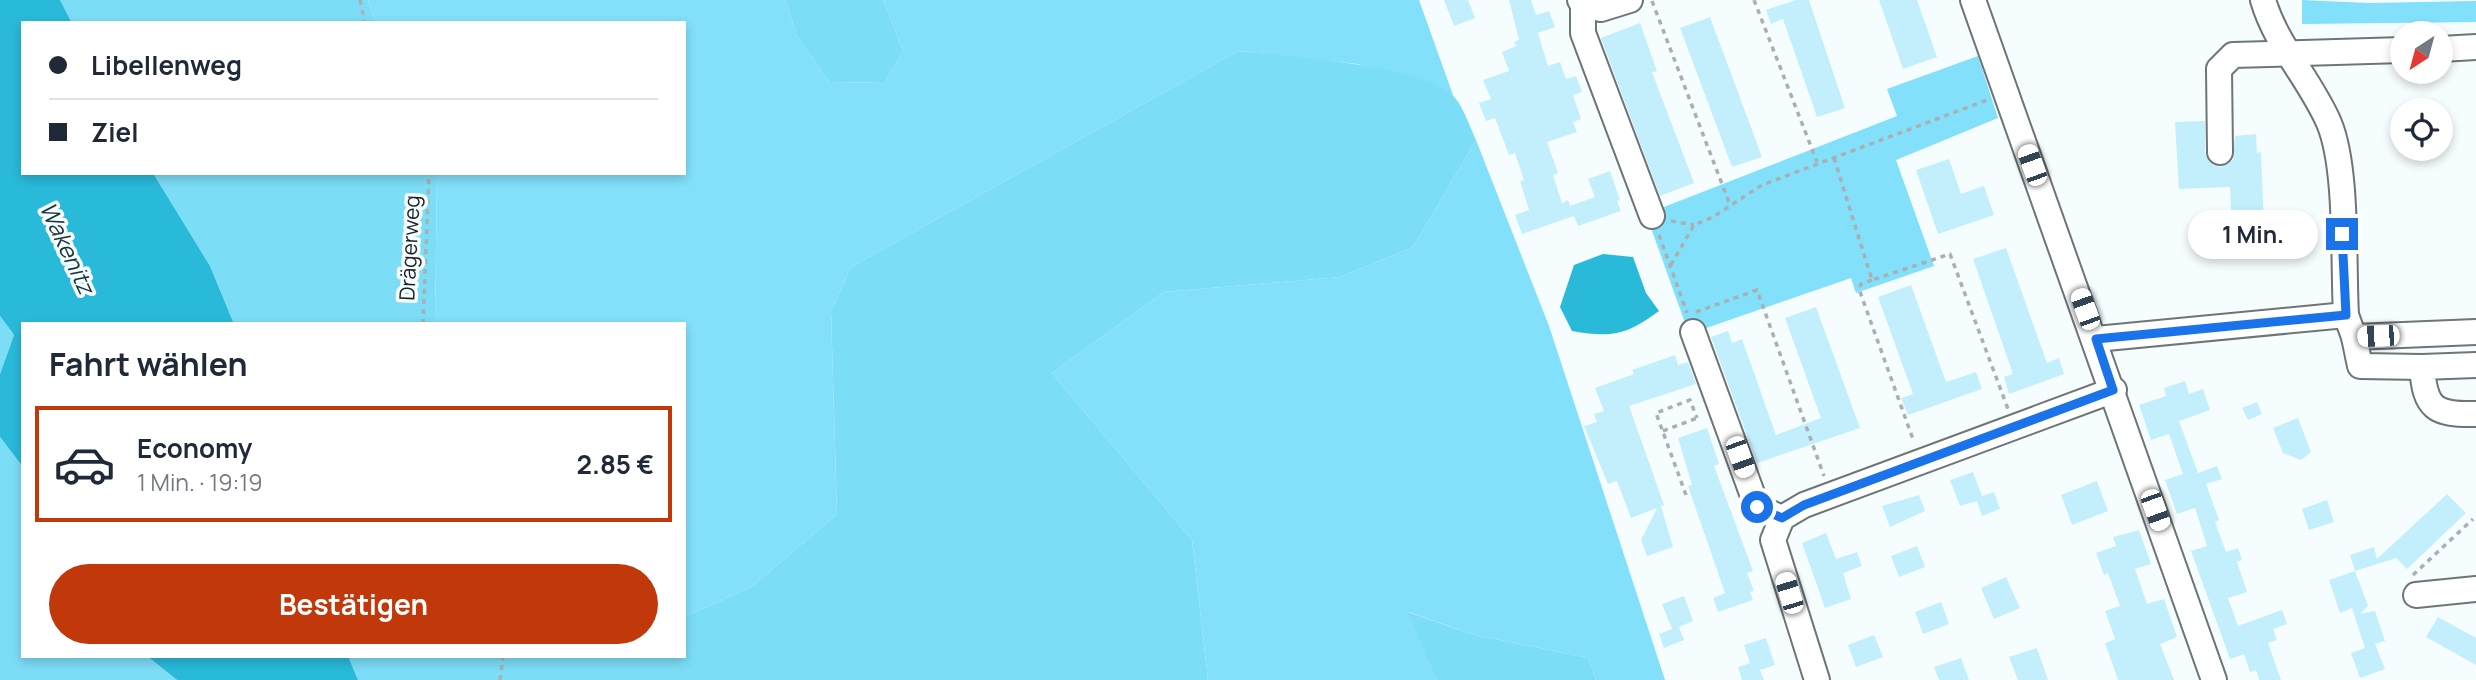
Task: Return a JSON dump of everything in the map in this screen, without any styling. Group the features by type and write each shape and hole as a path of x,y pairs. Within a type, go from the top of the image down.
{"street":[{"path":"1630,0 1601,9 1581,2 1583,33 1652,216"},
{"path":"1973,0 2096,339 2214,680"},
{"path":"2263,0 2289,55 2328,122 2338,154 2350,326 2360,366 2476,365"},
{"path":"2454,48 2476,47"},
{"path":"2220,152 2219,69 2223,62 2233,55 2390,51"},
{"path":"1690,323 1757,507 1782,518"},
{"path":"2096,339 2350,326 2476,332"},
{"path":"2422,367 2426,398 2436,410 2450,415 2476,414"},
{"path":"1817,680 1773,540 1782,518 1831,495 2113,390"},
{"path":"2416,594 2476,589"}],"path":[{"path":"360,0 365,21"},
{"path":"1651,0 1730,205"},
{"path":"1754,0 1817,162"},
{"path":"1671,265 1693,225 1762,185 2005,93"},
{"path":"1834,158 1872,280"},
{"name":"Drägerweg","path":"423,322 429,175"},
{"path":"1652,216 1690,323 1757,290 1831,495"},
{"path":"1922,463 1858,289 1861,284 1950,254 2015,426"},
{"path":"1663,431 1697,418 1690,400 1656,412 1686,495"},
{"path":"2416,594 2413,576 2473,520"},
{"path":"500,680 503,658"}],"shaded area":[{"path":"60,0 368,0 375,21 71,21"},
{"path":"368,0 785,0 797,36 830,83 885,82 903,51 883,0 1419,0 1453,95 1427,82 1357,64 1238,51 851,267 831,311 837,514 751,587 686,616 686,322 435,322 437,175 686,175 686,21 375,21"},
{"path":"785,0 883,0 903,51 885,82 830,83 797,36"},
{"path":"2302,0 2369,3 2476,1 2476,22 2302,24"},
{"path":"1238,51 1348,63 1378,68 1431,83 1454,97 1462,108 1476,140 1413,247 1340,277 1164,292 1052,373 1192,540 1208,680 358,680 349,658 686,658 686,616 751,587 837,514 831,311 851,267"},
{"path":"1978,56 1998,118 1896,160 1934,266 1856,293 1851,278 1689,334 1646,214 1897,116 1887,89"},
{"path":"1476,140 1549,326 1665,680 1596,680 1588,658 1471,634 1409,612 1436,680 1208,680 1192,540 1052,373 1164,292 1340,277 1413,247"},
{"path":"154,175 437,175 435,322 233,322 210,266"},
{"path":"0,316 14,335 0,374"},
{"path":"0,437 21,464 21,658 150,658 177,680 0,680"},
{"path":"1408,612 1471,634 1588,658 1596,680 1436,680"}],"water":[{"name":"Wakenitz","path":"0,0 60,0 71,21 21,21 21,175 154,175 210,266 233,322 21,322 21,464 0,437 0,374 14,335 0,316"},
{"path":"1603,254 1633,257 1646,293 1659,311 1618,333 1572,331 1560,307 1574,265"},
{"path":"150,658 349,658 358,680 177,680"}],"building":[{"path":"1444,0 1468,0 1475,18 1454,26"},
{"path":"1509,0 1531,0 1536,15 1549,11 1555,27 1538,33 1548,66 1560,62 1566,79 1576,76 1582,92 1573,95 1581,119 1573,122 1577,132 1547,142 1558,173 1553,175 1562,203 1568,200 1574,216 1522,234 1515,215 1529,210 1520,181 1524,180 1515,153 1509,155 1495,118 1486,121 1479,103 1491,99 1483,80 1509,71 1502,52 1516,46 1514,42 1519,40"},
{"path":"1796,0 1809,0 1845,108 1817,117 1783,19 1771,24 1766,10"},
{"path":"1879,0 1917,0 1937,57 1903,69"},
{"path":"1710,17 1762,157 1732,167 1680,28"},
{"path":"1640,23 1657,71 1652,72 1694,183 1660,196 1601,38"},
{"path":"2205,121 2205,153 2213,165 2221,167 2233,160 2235,136 2256,134 2257,153 2261,152 2264,226 2232,228 2230,187 2179,189 2175,122"},
{"path":"1949,159 1961,194 1984,186 1994,215 1938,234 1916,170"},
{"path":"1610,171 1621,211 1578,226 1570,206 1595,197 1588,179"},
{"path":"2006,248 2047,363 2059,358 2064,374 2009,394 2004,377 2013,374 1973,259"},
{"path":"1911,285 1946,382 1976,372 1982,389 1908,415 1901,398 1913,394 1878,297"},
{"path":"1816,307 1860,428 1757,463 1711,337 1728,331 1732,343 1742,339 1776,435 1821,418 1785,318"},
{"path":"1675,355 1678,365 1688,362 1696,384 1629,406 1664,505 1661,506 1673,547 1647,556 1641,540 1657,508 1631,518 1617,481 1608,484 1584,426 1597,422 1594,414 1604,411 1595,388 1634,374 1632,370"},
{"path":"2185,381 2189,394 2203,389 2210,410 2179,421 2198,473 2217,466 2222,479 2206,484 2219,520 2215,522 2226,552 2238,548 2242,560 2237,562 2247,592 2228,598 2238,626 2282,610 2287,624 2273,629 2277,640 2268,643 2281,680 2259,680 2256,670 2250,672 2244,654 2230,659 2191,551 2207,546 2195,508 2177,514 2165,480 2183,474 2169,434 2151,440 2139,405 2166,396 2164,388"},
{"path":"2257,402 2262,414 2248,420 2242,408"},
{"path":"2298,418 2311,452 2301,460 2283,453 2273,428"},
{"path":"1707,428 1719,464 1714,466 1753,571 1747,573 1754,591 1750,592 1753,600 1718,612 1713,598 1725,593 1688,486 1692,485 1678,438"},
{"path":"1973,472 1982,496 1994,492 2000,509 1982,516 1977,501 1960,506 1950,480"},
{"path":"2097,481 2108,511 2072,525 2061,495"},
{"path":"2447,494 2466,513 2407,569 2396,558 2355,571 2350,555 2374,547 2377,559"},
{"path":"1919,495 1925,511 1890,527 1882,506"},
{"path":"2327,500 2334,522 2309,530 2302,509"},
{"path":"2139,530 2151,564 2135,569 2147,604 2164,599 2177,637 2160,644 2174,680 2118,680 2105,643 2115,639 2105,611 2120,606 2108,573 2104,575 2096,553 2116,546 2113,537"},
{"path":"1826,533 1836,559 1857,552 1862,566 1843,573 1851,599 1825,608 1802,543"},
{"path":"1917,546 1925,567 1899,577 1891,556"},
{"path":"2355,571 2368,606 2360,614 2375,611 2385,641 2375,644 2385,669 2360,678 2351,653 2365,648 2352,608 2340,613 2329,580"},
{"path":"2006,577 2020,608 1994,619 1981,588"},
{"path":"1684,596 1693,621 1679,627 1684,640 1664,648 1659,634 1672,629 1662,604"},
{"path":"1941,602 1949,624 1923,634 1915,612"},
{"path":"2438,617 2476,638 2476,665 2426,637"},
{"path":"1874,635 1883,657 1856,667 1848,645"},
{"path":"1766,638 1775,665 1760,670 1764,680 1742,680 1738,667 1750,663 1744,645"},
{"path":"2037,648 2048,680 2018,680 2009,657"},
{"path":"1961,658 1969,680 1939,680 1934,667"}],"route":[{"path":"1757,507 1782,518 1804,505 2113,390 2096,339 2346,315 2342,234"}]}
